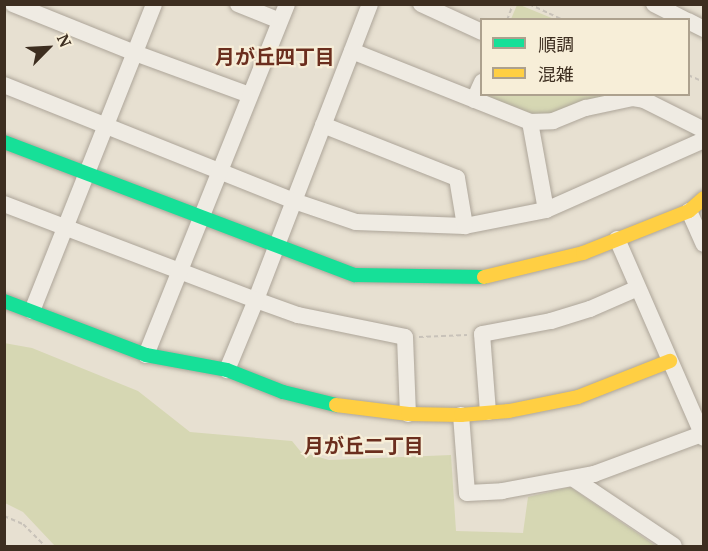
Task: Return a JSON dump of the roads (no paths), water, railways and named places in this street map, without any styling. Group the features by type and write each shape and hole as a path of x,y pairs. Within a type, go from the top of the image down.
{"street":[{"path":"13,4 135,53 250,95"},
{"path":"32,311 154,4"},
{"path":"238,4 280,21"},
{"path":"146,355 287,4"},
{"path":"227,370 370,4"},
{"path":"421,4 480,31"},
{"path":"654,4 681,15"},
{"path":"690,20 704,29"},
{"path":"352,51 530,122 553,121 586,108 646,97 704,130"},
{"path":"4,85 294,201 356,222 465,226 546,210 704,140"},
{"path":"474,100 480,86"},
{"path":"530,122 546,210"},
{"path":"323,125 457,178 465,226"},
{"path":"4,142 355,275 479,278 583,253 689,211 704,198"},
{"path":"4,204 298,315 405,337 408,414"},
{"path":"689,211 704,244"},
{"path":"461,415 467,493 502,491 574,479 640,459 702,433 617,239"},
{"path":"488,412 482,334 571,315 638,288"},
{"path":"4,301 146,355 227,370 284,392 355,409 408,414 461,415 578,396 670,361"},
{"path":"574,479 674,546"}],"district":[{"name":"月が丘四丁目","path":"275,56"},
{"name":"月が丘二丁目","path":"364,445"}]}
